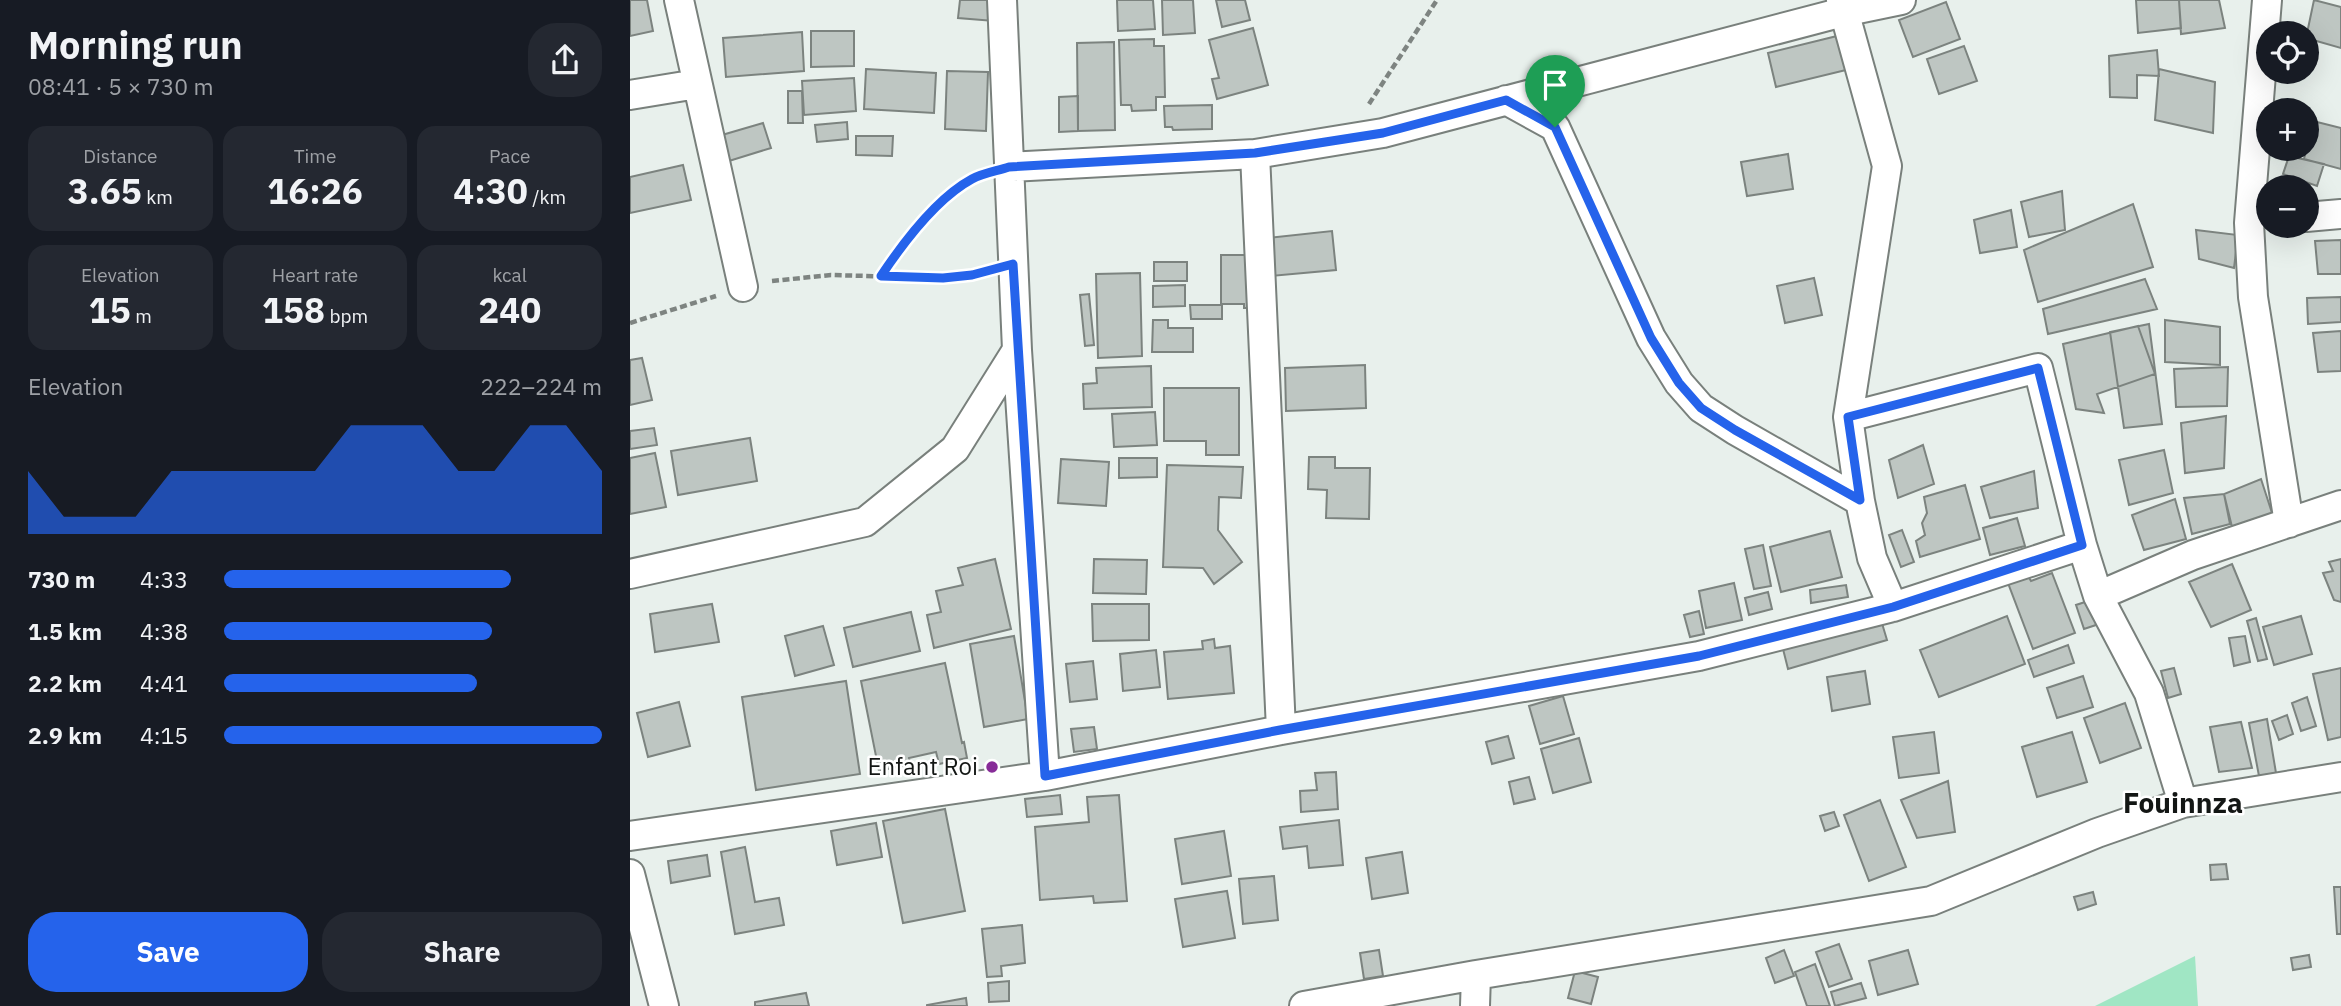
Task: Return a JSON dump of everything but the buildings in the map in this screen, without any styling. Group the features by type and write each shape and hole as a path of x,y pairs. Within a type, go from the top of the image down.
{"street":[{"path":"678,0 743,287"},
{"path":"1002,0 1017,350 1045,776"},
{"path":"1009,167 1255,153 1383,133 1842,6 1901,0"},
{"path":"2261,175 2267,0"},
{"path":"1842,6 1886,166 1848,417 1872,558 1893,607"},
{"path":"630,95 697,84"},
{"path":"1506,100 1555,127 1651,338 1679,383 1701,408 1860,500"},
{"path":"1255,153 1280,730"},
{"path":"2319,216 2341,214"},
{"path":"2258,238 2253,297 2289,523"},
{"path":"630,574 864,522 954,449 1017,350"},
{"path":"1848,417 2038,368 2082,545 2098,596 2149,693 2182,803"},
{"path":"2098,596 2193,555 2341,505"},
{"path":"630,836 1045,776 1280,730 1699,656 1893,607 2082,545"},
{"path":"1304,1006 1476,975 1931,901 2097,833 2182,803 2341,778"},
{"path":"630,874 664,1006"},
{"path":"1475,1006 1476,975"}],"path":[{"path":"1348,137 1437,0"},
{"path":"881,276 921,224 950,195 973,178 1009,167"},
{"path":"630,323 743,287 779,280 831,275 952,277 972,275 1013,264"}],"green space":[{"path":"2195,956 2198,1006 2095,1006"}],"place":[{"name":"Enfant Roi","path":"992,767"}],"district":[{"name":"Fouinnza","path":"2183,803"}],"route":[{"path":"1506,100 1555,127 1651,338 1664,363 1701,408 1860,500 1848,417 2038,368 2082,545 1893,607 1699,656 1280,730 1045,776 1013,264 972,275 943,278 881,276 894,256 950,195 973,178 1009,167 1255,153 1383,133 1506,100"}]}
